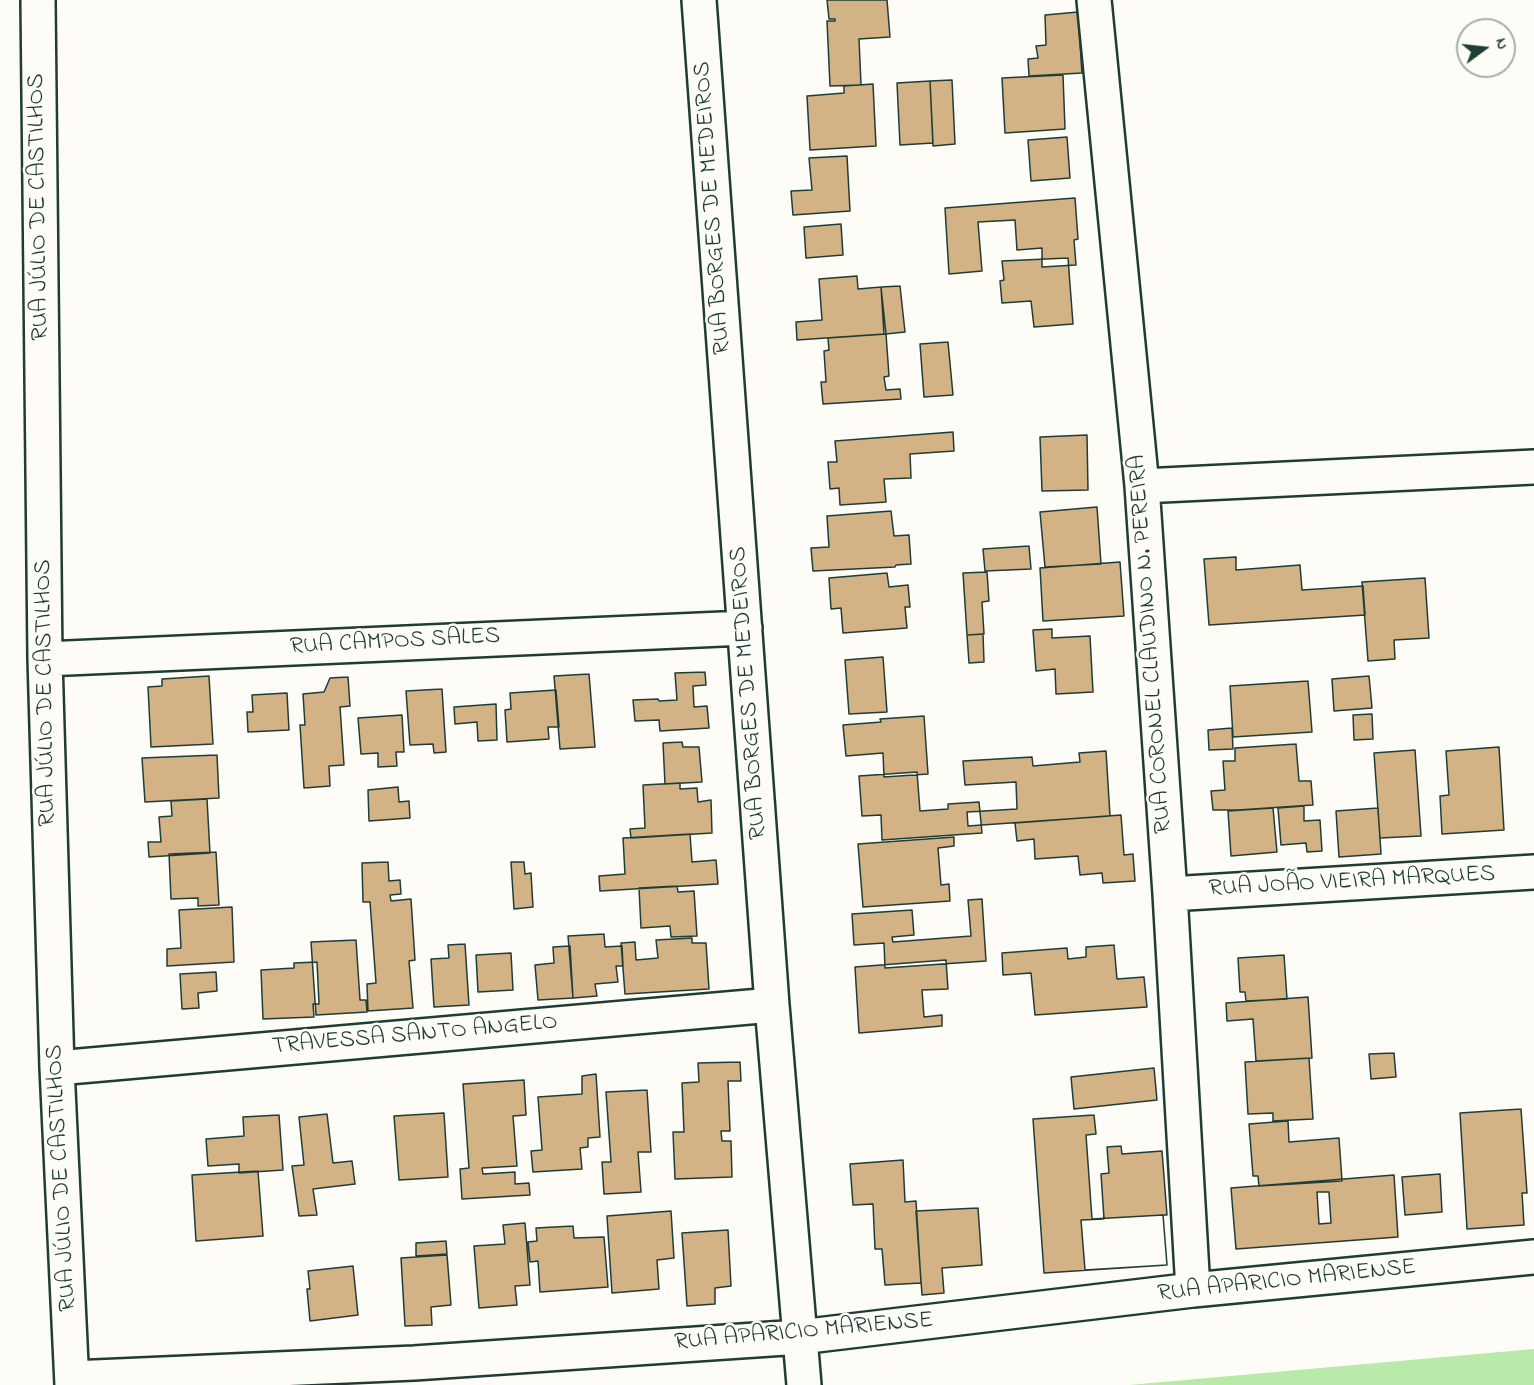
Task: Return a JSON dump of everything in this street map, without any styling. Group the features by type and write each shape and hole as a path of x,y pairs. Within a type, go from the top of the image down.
{"street":[{"name":"RUA JÚLIO DE CASTILHOS","path":"38,0 45,659 57,1068 72,1381"},
{"name":"RUA BORGES DE MEDEIROS","path":"699,0 772,1005 804,1385"},
{"name":"RUA CORONEL CLAUDINO N. PEREIRA","path":"1094,0 1142,486 1170,894 1193,1290"},
{"path":"1142,486 1534,467"},
{"name":"RUA CAMPOS SALES","path":"45,659 745,628"},
{"name":"RUA JOÃO VIEIRA MARQUES","path":"1170,894 1534,872"},
{"name":"TRAVESSA SANTO ANGELO","path":"57,1068 772,1005"},
{"name":"RUA APARICIO MARIENSE","path":"72,1381 415,1374 800,1336 1193,1290 1534,1257"}],"green space":[{"path":"1534,1349 1534,1385 1129,1385"}],"building":[{"path":"827,0 887,0 890,37 859,39 861,85 830,86 827,21 835,21 835,19 829,19"},
{"path":"1078,12 1082,73 1029,76 1028,59 1038,58 1036,46 1046,45 1045,15"},
{"path":"1063,75 1065,129 1005,133 1002,78"},
{"path":"952,80 955,144 933,146 930,81"},
{"path":"930,81 933,143 900,145 897,83"},
{"path":"873,84 876,146 810,150 807,96 844,93 844,86"},
{"path":"1067,137 1070,178 1031,181 1028,140"},
{"path":"847,156 850,211 793,215 791,191 812,190 809,158"},
{"path":"1075,198 1078,239 1074,240 1076,265 1042,267 1042,248 1017,250 1015,220 978,222 982,271 949,274 945,208"},
{"path":"841,224 843,255 806,258 804,227"},
{"path":"1068,258 1073,324 1034,327 1031,301 1002,303 1000,281 1004,280 1002,261"},
{"path":"857,276 858,289 881,287 884,334 797,340 796,322 822,320 819,279"},
{"path":"900,286 905,332 886,334 881,287"},
{"path":"886,334 889,376 884,377 886,390 900,389 901,399 823,404 821,382 826,382 824,351 829,350 828,338"},
{"path":"948,342 953,395 924,397 920,344"},
{"path":"953,432 954,451 910,454 911,478 884,479 886,502 840,505 839,488 830,489 828,462 837,462 835,441"},
{"path":"1087,435 1088,490 1042,491 1040,437"},
{"path":"1097,507 1101,564 1045,567 1040,512"},
{"path":"891,511 894,536 909,535 911,564 895,567 813,571 811,548 829,547 827,516"},
{"path":"1029,546 1031,569 985,571 983,549"},
{"path":"1236,557 1236,570 1300,565 1302,590 1363,586 1365,615 1209,625 1204,559"},
{"path":"1120,562 1124,616 1043,621 1040,568"},
{"path":"987,572 989,601 982,602 984,634 967,635 963,573"},
{"path":"887,573 889,587 908,585 910,607 905,607 907,628 843,633 841,608 831,609 829,578"},
{"path":"1425,578 1429,638 1394,640 1395,659 1368,661 1362,582"},
{"path":"1052,629 1052,638 1090,636 1093,692 1056,694 1055,669 1036,671 1033,630"},
{"path":"983,634 984,662 969,663 967,635"},
{"path":"883,657 887,712 849,714 845,660"},
{"path":"705,672 706,685 693,686 694,707 707,706 709,728 660,731 659,720 635,721 633,700 677,700 675,673"},
{"path":"589,674 595,747 560,749 554,676"},
{"path":"209,676 213,744 151,747 148,687 162,686 162,679"},
{"path":"1369,676 1372,708 1334,711 1332,679"},
{"path":"348,677 350,706 340,707 344,765 329,766 330,786 304,788 300,725 305,725 303,694 324,692 330,678"},
{"path":"1308,681 1312,732 1233,737 1230,686"},
{"path":"442,689 446,752 434,753 433,744 410,745 406,691"},
{"path":"556,690 559,727 548,727 549,739 507,742 505,710 511,709 510,693"},
{"path":"287,693 289,730 248,732 247,712 253,712 252,695"},
{"path":"496,704 497,740 478,741 477,722 455,724 454,707"},
{"path":"1372,714 1373,739 1354,740 1353,715"},
{"path":"402,715 404,752 396,752 397,766 378,767 378,753 361,754 358,718"},
{"path":"924,716 928,774 884,777 883,753 846,756 843,725 881,722 880,719"},
{"path":"1232,728 1233,749 1209,750 1208,730"},
{"path":"682,742 683,747 699,747 702,782 665,784 663,743"},
{"path":"1296,744 1299,781 1311,781 1313,805 1213,810 1211,791 1225,790 1223,761 1235,761 1235,748"},
{"path":"1499,747 1504,830 1442,834 1440,796 1449,795 1446,751"},
{"path":"1415,750 1421,836 1380,838 1374,753"},
{"path":"1106,751 1110,816 968,826 967,812 1017,809 1016,782 965,785 963,761 1032,757 1033,766 1080,762 1079,753"},
{"path":"217,755 219,798 145,802 142,758"},
{"path":"917,772 920,811 948,809 948,804 979,802 982,833 882,840 881,815 862,816 859,776"},
{"path":"680,783 680,789 697,788 698,802 711,800 712,833 631,838 630,829 645,828 643,785"},
{"path":"398,787 399,802 409,801 410,818 369,821 368,790"},
{"path":"207,799 210,853 149,857 148,842 161,842 159,817 172,816 171,801"},
{"path":"1304,806 1304,821 1320,820 1322,851 1307,852 1306,843 1281,845 1278,808"},
{"path":"1273,808 1277,852 1231,856 1228,811"},
{"path":"1378,808 1381,854 1339,857 1336,811"},
{"path":"1121,815 1124,855 1133,854 1135,881 1103,883 1102,873 1080,875 1078,856 1035,859 1034,839 1017,841 1015,823"},
{"path":"690,834 692,862 716,860 718,884 600,891 599,876 625,874 623,838"},
{"path":"954,837 954,846 938,848 941,885 949,884 950,901 863,907 858,844"},
{"path":"216,852 219,905 198,906 198,898 171,899 169,854"},
{"path":"388,862 389,881 400,880 401,894 390,895 391,901 411,899 415,960 409,961 413,1008 368,1011 367,984 376,983 370,902 363,902 362,863"},
{"path":"511,862 524,862 525,874 531,873 533,907 514,909"},
{"path":"677,886 678,892 694,891 697,936 671,937 670,926 641,928 639,888"},
{"path":"982,899 986,961 885,968 884,943 854,945 852,914 912,910 914,935 892,937 893,942 971,936 968,900"},
{"path":"232,907 234,962 167,966 167,949 181,948 179,910"},
{"path":"604,934 605,947 622,946 623,966 616,966 618,982 595,984 597,996 573,998 568,936"},
{"path":"692,938 692,943 706,943 709,989 625,994 621,943 635,942 636,960 658,958 656,940"},
{"path":"356,940 360,1000 366,1000 367,1012 316,1015 311,942"},
{"path":"465,944 469,1005 434,1007 431,959 449,958 448,945"},
{"path":"1114,945 1117,979 1144,977 1147,1007 1035,1015 1031,973 1003,975 1002,953 1067,948 1068,959 1086,957 1086,947"},
{"path":"570,946 573,998 538,1000 535,965 554,963 553,947"},
{"path":"511,953 513,990 478,992 476,955"},
{"path":"1284,955 1287,999 1246,1001 1245,992 1240,992 1238,958"},
{"path":"946,960 948,989 922,990 924,1017 942,1015 942,1026 859,1033 855,967"},
{"path":"317,962 319,1004 313,1004 314,1017 263,1019 261,970 294,968 294,963"},
{"path":"216,972 217,991 198,993 199,1008 182,1009 180,974"},
{"path":"1308,997 1312,1058 1256,1061 1253,1019 1227,1021 1226,1003"},
{"path":"1394,1053 1396,1077 1371,1079 1369,1054"},
{"path":"1309,1058 1313,1119 1273,1121 1273,1113 1248,1114 1245,1062"},
{"path":"740,1062 741,1081 728,1081 730,1131 721,1131 722,1141 731,1141 732,1177 675,1179 673,1132 684,1132 682,1083 699,1082 698,1063"},
{"path":"1154,1068 1157,1100 1074,1109 1071,1077"},
{"path":"596,1074 600,1137 588,1138 588,1147 580,1148 582,1169 533,1172 531,1151 542,1150 538,1097 582,1094 582,1076"},
{"path":"524,1080 526,1115 513,1116 517,1166 482,1168 483,1174 515,1172 515,1184 529,1183 530,1195 462,1199 460,1169 469,1168 463,1084"},
{"path":"647,1090 651,1152 638,1152 641,1192 604,1194 602,1162 611,1162 606,1092"},
{"path":"1521,1109 1527,1193 1522,1193 1524,1225 1467,1229 1460,1113"},
{"path":"444,1113 448,1177 399,1180 394,1116"},
{"path":"327,1114 333,1163 352,1161 355,1184 313,1189 317,1215 299,1216 292,1166 304,1165 299,1117"},
{"path":"279,1115 283,1170 239,1173 239,1164 208,1166 206,1139 244,1136 243,1117"},
{"path":"1094,1115 1096,1134 1086,1135 1092,1219 1163,1215 1167,1265 1044,1273 1033,1119"},
{"path":"1288,1121 1289,1142 1339,1138 1342,1181 1259,1186 1258,1176 1253,1176 1249,1124"},
{"path":"1121,1146 1122,1154 1162,1151 1167,1215 1163,1215 1167,1265 1085,1270 1081,1220 1104,1219 1101,1174 1109,1173 1107,1147"},
{"path":"903,1160 905,1202 916,1201 921,1283 885,1285 882,1249 875,1249 873,1204 853,1205 850,1164"},
{"path":"258,1171 263,1236 196,1241 192,1175"},
{"path":"1440,1174 1442,1212 1405,1215 1402,1177"},
{"path":"1394,1175 1398,1237 1236,1249 1231,1188","holes":["1317,1192 1329,1192 1331,1223 1319,1224"]},
{"path":"978,1208 982,1265 942,1268 944,1293 922,1295 916,1211"},
{"path":"671,1211 674,1258 657,1260 659,1289 612,1293 607,1216"},
{"path":"525,1223 530,1285 515,1286 517,1305 479,1308 474,1246 505,1244 503,1225"},
{"path":"573,1226 574,1238 604,1237 608,1287 540,1292 538,1261 530,1262 528,1242 537,1241 536,1228"},
{"path":"728,1230 731,1286 715,1288 715,1304 687,1306 682,1233"},
{"path":"446,1241 447,1254 416,1256 416,1243"},
{"path":"447,1255 451,1305 431,1307 432,1325 405,1326 401,1258"},
{"path":"353,1266 358,1315 310,1321 308,1271"}]}
